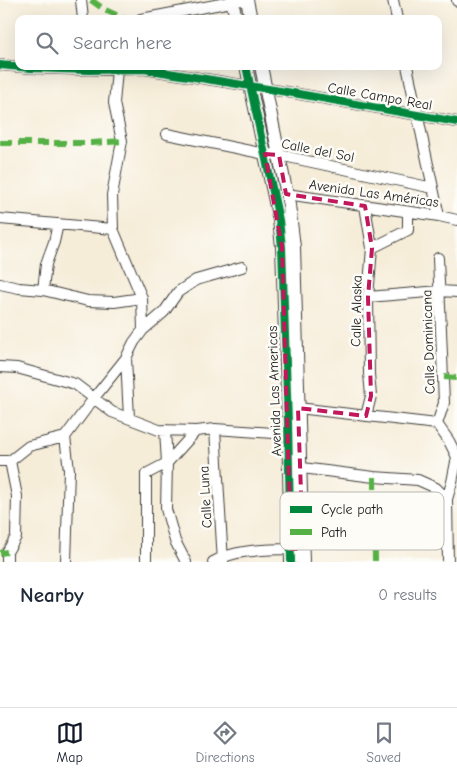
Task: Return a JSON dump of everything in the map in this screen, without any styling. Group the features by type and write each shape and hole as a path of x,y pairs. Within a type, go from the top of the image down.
{"street":[{"path":"81,0 83,15"},
{"path":"247,0 250,15"},
{"path":"393,0 396,15"},
{"path":"162,15 235,1 236,15"},
{"name":"Calle Campo Real","path":"0,65 15,66"},
{"path":"117,70 114,103 122,142 112,195 113,229 142,298 143,330"},
{"name":"Calle Campo Real","path":"150,70 457,122"},
{"path":"247,70 265,154 285,219"},
{"path":"262,70 286,194 285,219"},
{"path":"408,70 439,216"},
{"name":"Calle del Sol","path":"167,134 433,188"},
{"name":"Avenida Las Américas","path":"286,194 457,220"},
{"name":"Calle Alaska","path":"366,206 372,248 368,297 371,396 366,416"},
{"path":"372,248 408,230 408,212"},
{"path":"0,219 113,229"},
{"name":"Avenida Las Americas","path":"285,219 294,247 298,408 292,426"},
{"name":"Avenida Las Americas","path":"285,219 282,247 295,492"},
{"path":"43,290 46,264 58,224"},
{"name":"Calle Dominicana","path":"437,424 444,403 438,258"},
{"path":"7,562 7,552 16,537 16,496 5,461 29,446 64,437 126,358 143,330 164,312 178,292 196,280 242,267"},
{"path":"0,284 43,290 88,301 114,302 142,298"},
{"path":"368,297 440,291 457,292"},
{"path":"126,358 129,418"},
{"path":"0,368 18,368 75,384 112,412 159,430 196,431 292,426"},
{"path":"298,408 437,424 457,457 447,499 448,562"},
{"path":"165,430 167,463 166,509 175,541 186,562"},
{"name":"Calle Luna","path":"215,430 219,560"},
{"path":"146,562 146,474 167,463 196,431"},
{"path":"64,437 69,470 66,562"},
{"path":"294,467 374,477 418,480 436,488 440,492"},
{"path":"444,496 447,499"},
{"path":"219,560 240,552 299,553"},
{"name":"Avenida Las Americas","path":"291,562 299,553"}],"highlighted area":[{"path":"265,154 279,155 286,194 365,206 372,248 368,297 371,396 366,416 298,408 303,549 291,549 282,247"}],"marked path":[{"path":"91,0 116,15"},
{"path":"0,143 92,143 122,141"},
{"path":"444,377 457,378"},
{"path":"374,477 374,492"},
{"path":"375,550 375,562"},
{"path":"0,553 7,552"}],"cycle path":[{"path":"0,65 15,66"},
{"path":"150,70 457,122"},
{"path":"247,70 279,220 282,247 289,492"},
{"path":"291,550 291,562"}]}
